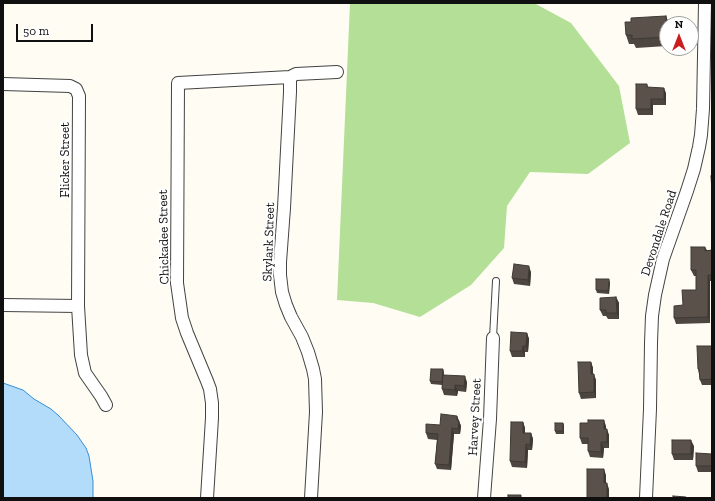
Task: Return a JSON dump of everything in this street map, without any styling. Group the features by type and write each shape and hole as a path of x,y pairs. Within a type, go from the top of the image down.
{"street":[{"name":"Devondale Road","path":"646,498 653,309 663,259 692,176 699,147 704,101 705,3"},
{"path":"290,77 296,74 337,72"},
{"name":"Chickadee Street","path":"207,498 212,403 210,389 182,318 177,283 178,83 290,77"},
{"name":"Skylark Street","path":"290,77 280,275 282,292 286,305 306,347 315,379 316,412 311,498"},
{"name":"Flicker Street","path":"3,84 70,86 76,88 79,96 78,306 81,355 85,373 106,405"},
{"path":"3,304 78,306"},
{"name":"Harvey Street","path":"484,498 490,419 493,338"}],"lane":[{"path":"493,338 496,282"}],"green space":[{"path":"350,3 534,3 571,23 619,86 630,143 588,174 530,172 507,206 504,248 471,285 420,317 373,303 337,300"}],"water":[{"path":"3,383 23,390 34,399 51,409 77,435 86,448 89,456 93,481 93,498 3,498"}],"building":[{"path":"659,16 659,37 632,39 632,35 626,35 625,22 631,22 631,18"},
{"path":"636,84 647,84 647,87 664,88 664,99 651,99 651,109 636,109"},
{"path":"691,247 705,247 705,251 712,250 712,275 708,275 708,317 674,318 674,306 683,305 682,290 696,290 696,270 691,270"},
{"path":"514,264 529,266 528,280 512,278"},
{"path":"596,279 609,279 608,291 596,290"},
{"path":"616,297 617,313 606,313 606,310 600,310 600,298"},
{"path":"511,332 527,333 526,346 523,346 522,351 510,351"},
{"path":"697,346 712,346 712,379 700,380"},
{"path":"578,362 591,362 591,374 594,374 594,392 579,393"},
{"path":"431,369 443,369 442,382 430,381"},
{"path":"443,375 465,376 464,386 455,385 455,390 442,389"},
{"path":"441,414 457,416 457,420 459,421 458,429 452,428 449,465 435,464 438,434 426,433 426,424 440,425"},
{"path":"588,420 604,420 604,429 607,429 607,442 601,442 601,452 588,451 588,438 580,438 580,423 588,423"},
{"path":"511,422 523,422 523,433 531,433 530,445 526,444 525,462 510,461"},
{"path":"555,423 563,423 563,431 555,431"},
{"path":"672,440 691,440 691,454 672,454"},
{"path":"696,453 712,454 712,466 696,466"},
{"path":"587,469 604,469 604,483 607,483 607,498 587,498"},
{"path":"508,495 521,495 521,498 508,498"},
{"path":"673,496 686,497 686,498 673,498"}]}
